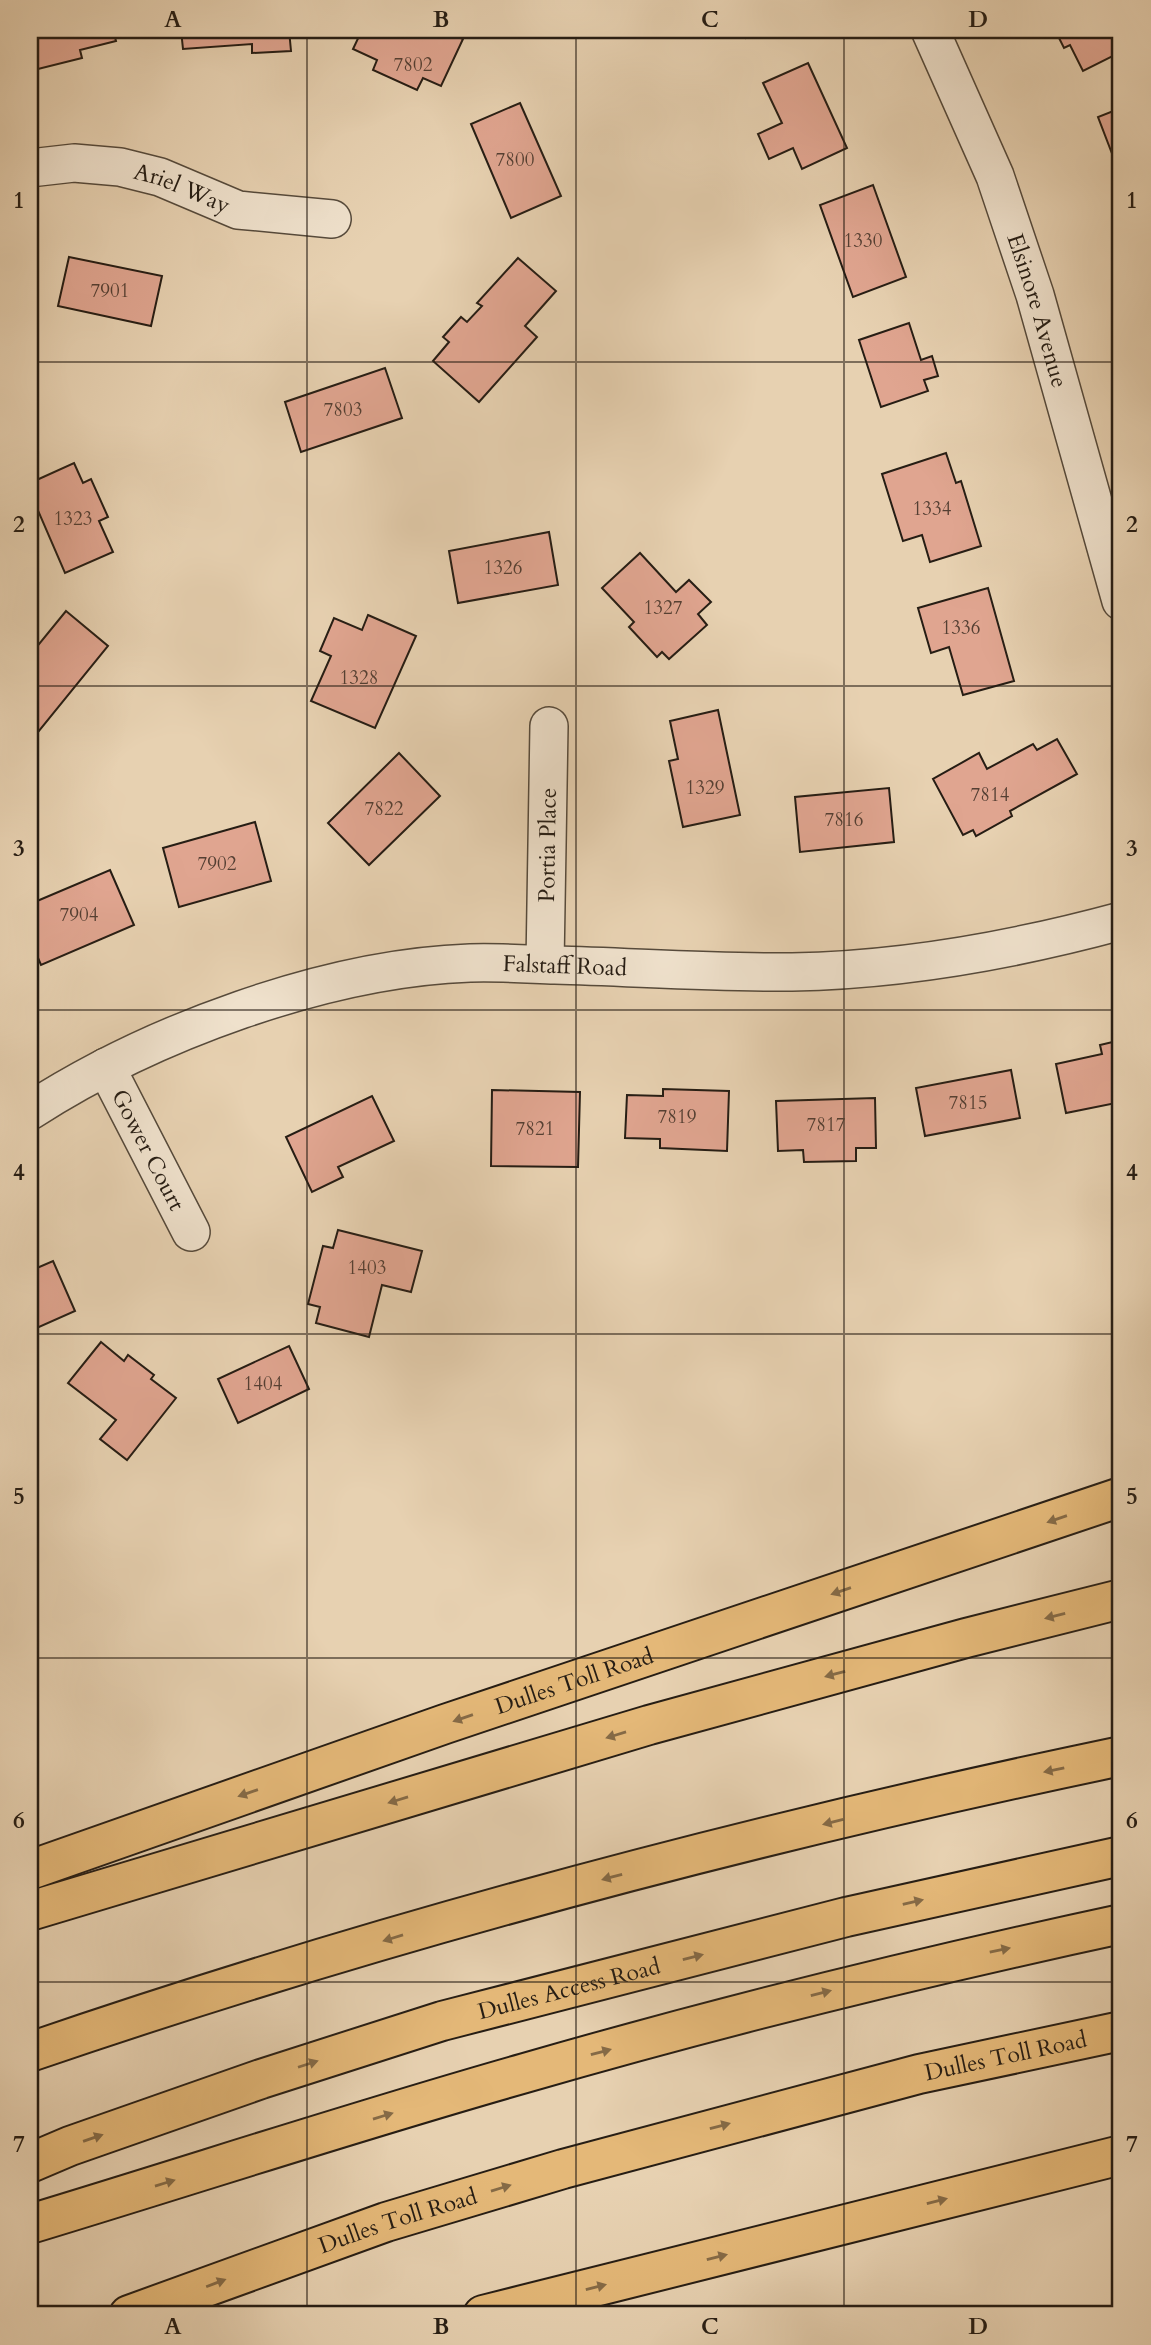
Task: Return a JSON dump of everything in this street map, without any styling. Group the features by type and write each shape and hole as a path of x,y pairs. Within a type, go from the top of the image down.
{"highway":[{"name":"Dulles Toll Road","path":"30,1870 445,1724 1121,1497"},
{"path":"30,1911 649,1725 966,1638 1121,1599"},
{"path":"30,2052 149,2011 443,1922 684,1858 1004,1780 1121,1756"},
{"name":"Dulles Access Road","path":"30,2163 70,2146 248,2083 442,2021 846,1917 1121,1856"},
{"path":"30,2224 523,2073 689,2027 933,1965 1121,1924"},
{"name":"Dulles Toll Road","path":"129,2315 386,2222 563,2169 919,2074 1121,2031"},
{"path":"482,2315 1121,2155"}],"street":[{"name":"Elsinore Avenue","path":"930,30 995,176 1035,295 1121,601"},
{"name":"Ariel Way","path":"30,168 75,163 120,167 160,177 238,210 332,219"},
{"name":"Portia Place","path":"545,964 549,726"},
{"name":"Falstaff Road","path":"30,1111 106,1068 207,1022 305,990 385,972 470,963 793,972 889,966 971,956 1121,921"},
{"name":"Gower Court","path":"106,1068 191,1232"}],"building":[{"path":"30,30 113,30 116,41 80,50 82,58 30,71"},
{"path":"181,30 289,30 291,51 252,53 252,44 183,49"},
{"path":"362,30 443,30 463,39 441,86 423,78 417,90 373,70 377,60 353,49"},
{"path":"742,30 764,30 746,38"},
{"path":"1055,30 1115,30 1121,43 1121,52 1083,71 1070,45 1064,48"},
{"path":"808,63 847,148 802,169 793,148 769,159 758,134 782,123 763,83"},
{"path":"520,103 561,196 511,218 471,124"},
{"path":"1121,108 1121,177 1098,117"},
{"path":"873,185 906,277 853,297 820,205"},
{"path":"69,257 162,276 151,326 58,306"},
{"path":"518,258 556,291 525,326 537,337 479,402 433,361 449,342 443,337 461,317 467,322 482,306 477,303"},
{"path":"909,323 921,360 932,356 938,376 924,380 928,391 881,407 859,340"},
{"path":"385,368 402,418 301,452 285,402"},
{"path":"946,453 956,483 961,481 981,546 930,562 922,535 903,541 882,474"},
{"path":"74,463 83,483 91,479 108,517 99,521 113,552 65,573 30,492 30,483"},
{"path":"549,532 558,585 458,603 449,551"},
{"path":"640,553 676,592 689,580 711,602 698,614 707,625 669,659 662,652 657,657 629,627 634,622 602,588"},
{"path":"988,588 1014,681 963,695 949,647 931,653 918,608"},
{"path":"66,611 108,646 30,742 30,655"},
{"path":"368,615 416,636 375,728 311,701 331,656 320,651 334,618 362,630"},
{"path":"718,710 740,815 683,827 669,761 678,759 670,721"},
{"path":"1057,739 1077,774 1010,811 1012,816 976,836 973,830 963,835 933,779 979,753 987,769 1033,744 1037,750"},
{"path":"399,753 440,796 369,865 328,823"},
{"path":"889,788 894,842 800,852 795,797"},
{"path":"255,822 271,881 179,907 163,848"},
{"path":"110,870 134,925 41,965 30,939 30,904"},
{"path":"1121,1040 1121,1102 1066,1113 1056,1064 1102,1054 1100,1045"},
{"path":"1011,1070 1020,1118 925,1136 916,1088"},
{"path":"663,1089 729,1091 727,1151 660,1148 660,1139 625,1138 627,1095 663,1096"},
{"path":"492,1090 580,1092 578,1167 491,1166"},
{"path":"372,1096 394,1141 338,1167 343,1177 312,1192 286,1137"},
{"path":"875,1098 876,1148 856,1148 856,1161 804,1162 803,1150 778,1151 776,1101"},
{"path":"338,1230 422,1251 411,1292 382,1285 369,1337 316,1323 320,1307 308,1304 323,1246 333,1248"},
{"path":"53,1261 75,1311 30,1331 30,1271"},
{"path":"101,1342 124,1361 128,1355 154,1375 151,1379 176,1398 127,1460 100,1439 116,1420 68,1383"},
{"path":"289,1346 309,1389 238,1423 218,1379"}]}
